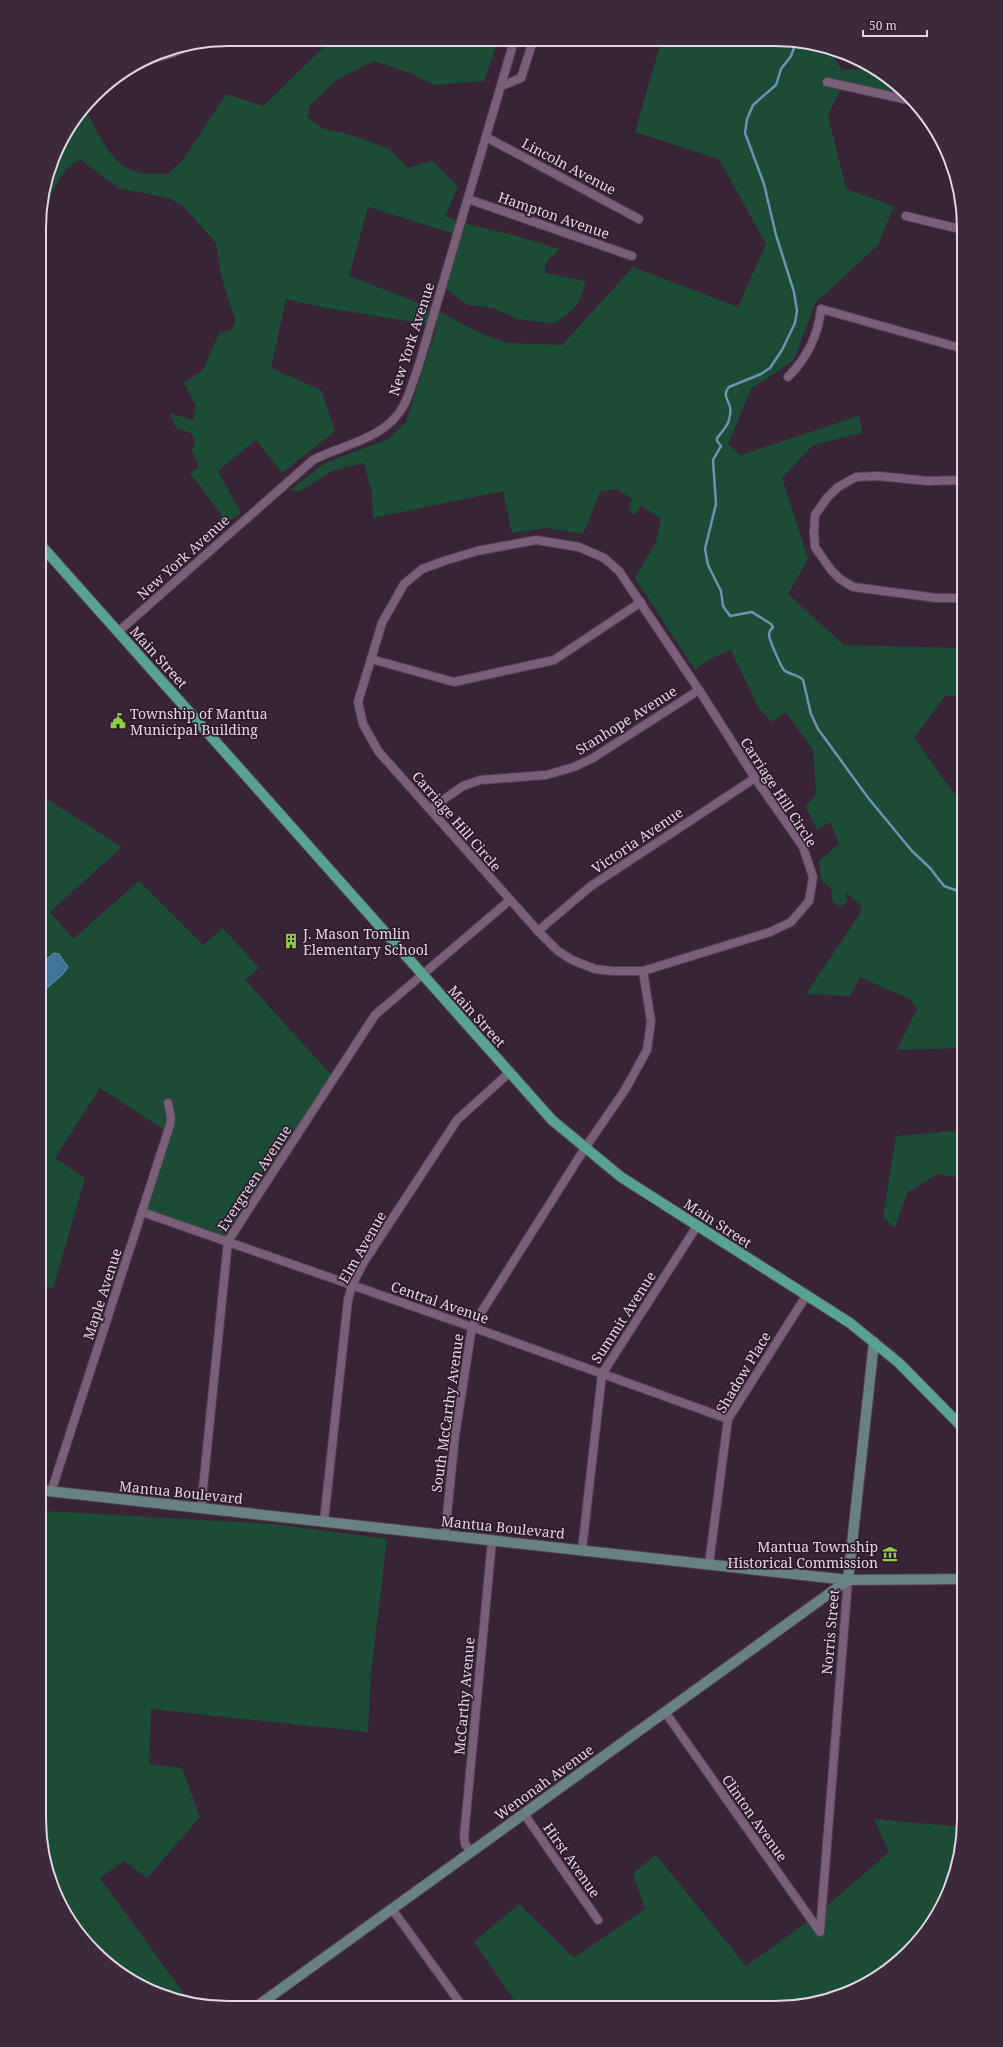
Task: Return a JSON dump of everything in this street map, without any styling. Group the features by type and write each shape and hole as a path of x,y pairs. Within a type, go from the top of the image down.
{"main road":[{"name":"Main Street","path":"46,551 552,1120 621,1176 850,1323 899,1363 957,1421"}],"street":[{"name":"New York Avenue","path":"118,632 313,460 328,452 373,434 394,420 404,405 418,368 513,46"},
{"path":"501,86 521,78 531,46"},
{"path":"827,82 904,99"},
{"name":"Lincoln Avenue","path":"486,137 639,219"},
{"name":"Hampton Avenue","path":"468,199 632,256"},
{"path":"906,216 957,228"},
{"path":"788,377 803,363 814,339 822,309 957,347"},
{"path":"957,480 927,481 879,476 856,477 838,487 827,498 816,515 815,547 830,570 840,579 853,587 937,598 957,598"},
{"name":"Carriage Hill Circle","path":"536,540 579,547 604,558 619,571 641,602 755,778 803,847 813,878 809,901 791,922 770,932 643,971 612,971 595,969 572,960 558,951 538,931 378,751 363,724 358,702 382,623 404,584 422,569 477,552 536,540"},
{"path":"371,659 454,682 554,660 641,602"},
{"name":"Stanhope Avenue","path":"430,809 463,786 480,780 546,775 574,767 593,758 699,690"},
{"name":"Victoria Avenue","path":"538,931 596,882 755,778"},
{"name":"Evergreen Avenue","path":"202,1508 228,1241 375,1015 421,974 510,900"},
{"name":"South McCarthy Avenue","path":"445,1535 455,1436 472,1327 585,1148 625,1090 647,1050 651,1021 643,971"},
{"name":"Elm Avenue","path":"324,1521 348,1300 352,1285 364,1262 457,1120 509,1073"},
{"name":"Maple Avenue","path":"51,1492 170,1125 171,1117 168,1103"},
{"name":"Central Avenue","path":"142,1212 472,1327 728,1419"},
{"name":"Summit Avenue","path":"582,1550 602,1374 697,1226"},
{"name":"Shadow Place","path":"709,1564 728,1419 806,1296"},
{"name":"Norris Street","path":"820,1926 848,1580 874,1342"},
{"name":"Mantua Boulevard","path":"46,1491 848,1580 957,1579"},
{"name":"McCarthy Avenue","path":"471,1852 465,1844 464,1838 492,1540"},
{"name":"Wenonah Avenue","path":"263,2001 848,1580"},
{"name":"Clinton Avenue","path":"665,1712 820,1932 820,1926"},
{"name":"Hirst Avenue","path":"524,1814 598,1920"},
{"path":"392,1909 459,2001"}],"green space":[{"path":"325,46 496,46 484,81 433,85 410,73 374,61 335,81 310,105 307,117 322,128 351,135 389,149 408,168 432,161 458,187 445,216 463,223 513,235 560,249 545,263 545,273 586,281 578,302 572,310 554,324 517,319 493,308 468,305 439,284 455,234 368,207 349,276 432,308 482,334 508,343 562,345 633,267 738,307 766,244 719,159 635,132 660,46 787,46 822,52 833,56 842,70 864,69 900,95 842,85 828,116 846,189 894,206 878,245 815,303 794,360 751,389 728,444 741,455 859,416 862,433 813,445 782,478 808,559 788,594 844,645 957,648 957,696 945,696 914,738 957,797 957,1048 897,1050 917,1009 910,999 860,977 850,996 806,994 861,912 861,906 846,892 847,901 841,907 833,902 831,888 821,880 819,861 839,844 830,822 817,829 806,807 816,793 813,750 786,712 771,722 758,707 731,650 710,659 695,670 635,578 656,542 661,519 641,505 635,515 628,511 632,499 617,489 600,492 583,534 547,528 512,533 503,491 373,518 372,493 364,463 332,471 299,492 290,490 327,462 389,439 406,422 437,326 322,307 286,299 271,368 321,390 335,431 282,473 256,440 218,471 241,513 227,522 190,473 199,467 192,450 195,442 191,433 176,428 170,413 193,420 196,406 184,383 203,370 219,333 232,330 235,320 221,275 216,243 183,206 169,198 118,188 81,160 66,170 49,201 52,181 60,158 70,137 88,112 100,137 112,155 119,162 128,168 141,173 168,174 183,160 226,94 263,106"},
{"path":"46,798 122,847 50,912 73,939 139,881 203,945 223,928 259,968 245,980 334,1078 232,1245 146,1213 169,1133 100,1088 55,1158 85,1178 53,1289 46,1286"},
{"path":"957,1131 957,1178 938,1174 907,1193 895,1228 883,1217 896,1136"},
{"path":"46,1511 273,1524 387,1539 371,1673 368,1732 151,1709 149,1764 182,1768 200,1817 147,1878 124,1861 100,1878 186,1996 158,1987 137,1977 99,1948 70,1910 60,1889 52,1866 46,1831"},
{"path":"874,1819 957,1826 951,1866 943,1889 933,1910 912,1939 895,1956 866,1977 845,1987 822,1995 787,2001 515,2001 474,1942 519,1904 574,1958 645,1909 633,1873 656,1855 746,1966 814,1917 889,1852"}],"water":[{"path":"54,953 59,954 68,967 62,975 46,989 46,960"}],"waterway":[{"path":"794,47 791,56 781,69 776,85 753,105 747,119 745,133 764,184 776,235 794,292 797,311 795,323 782,350 770,368 761,374 729,387 727,390 726,397 730,407 729,420 724,430 717,438 717,441 721,446 713,460 716,504 705,549 708,565 721,591 723,606 730,616 752,612 771,624 773,627 769,635 782,668 786,672 803,680 811,714 818,729 869,799 912,851 930,868 944,886 957,891"}],"place":[{"name":"Township of Mantua Municipal Building","path":"118,721"},
{"name":"J. Mason Tomlin Elementary School","path":"291,941"},
{"name":"Mantua Township Historical Commission","path":"890,1554"}]}
